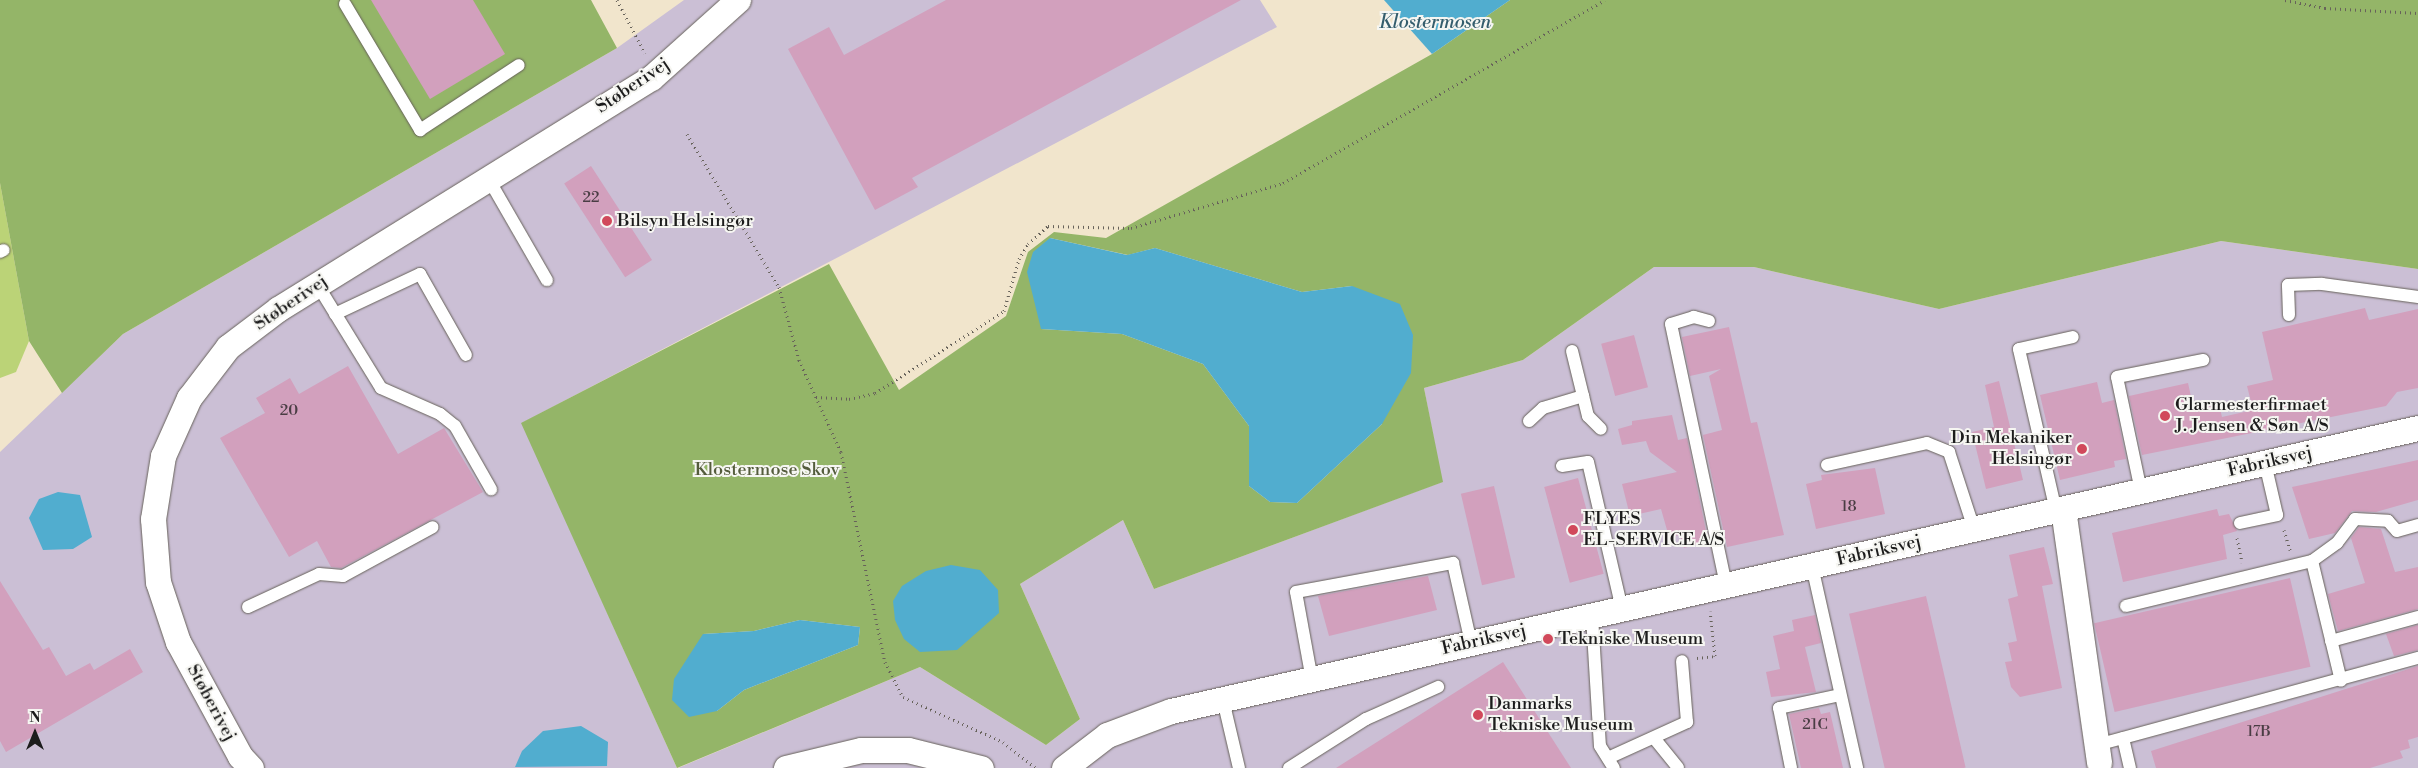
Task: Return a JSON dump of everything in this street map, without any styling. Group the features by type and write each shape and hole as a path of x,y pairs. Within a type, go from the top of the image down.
{"street":[{"name":"Støberivej","path":"250,768 240,756 178,642 158,582 152,519 163,456 189,398 228,348 317,284 658,72 738,0"},
{"name":"Fabriksvej","path":"1064,768 1107,735 1134,722 1223,700 2418,428"},
{"path":"2059,510 2099,758"},
{"path":"786,768 861,750 908,750 981,768"}],"lane":[{"path":"345,4 420,130 519,65"},
{"path":"488,178 547,280"},
{"path":"335,314 420,274 466,354"},
{"path":"317,284 381,388 440,414 455,426 491,489"},
{"path":"2289,315 2288,285 2322,284 2418,297"},
{"path":"1709,321 1694,317 1671,324 1726,586"},
{"path":"2059,510 2019,349 2073,337"},
{"path":"1572,351 1588,416 1601,429"},
{"path":"2141,491 2117,377 2203,360"},
{"path":"1529,421 1543,408 1583,396"},
{"path":"1827,466 1927,443 1949,452 1974,529"},
{"path":"1562,466 1588,462 1622,609"},
{"path":"2240,523 2276,515 2265,463"},
{"path":"2126,606 2312,561 2337,543 2355,519 2388,521 2397,531 2418,525"},
{"path":"248,607 319,574 343,576 433,526"},
{"path":"2312,561 2341,681"},
{"path":"1312,680 1296,592 1453,563 1471,644"},
{"path":"1812,566 1857,768"},
{"path":"1592,616 1600,746 1611,763 1654,738 1688,722 1682,661"},
{"path":"2331,641 2418,617"},
{"path":"2099,758 2123,738 2341,681 2418,658"},
{"path":"1289,768 1366,719 1438,687"},
{"path":"1791,768 1779,708 1840,695"},
{"path":"1223,700 1239,768"},
{"path":"1654,738 1678,768"},
{"path":"2123,738 2130,768"}],"path":[{"path":"617,0 658,72"},
{"path":"816,397 849,399 875,394 1004,311 1019,259 1028,244 1048,226 1131,228 1283,183 1605,0"},
{"path":"2284,0 2325,8 2418,13"},
{"path":"687,134 779,288 799,360 841,452 885,662 903,697 1004,742 1036,768"},
{"path":"2276,515 2294,566"},
{"path":"2240,523 2237,539 2245,577"},
{"path":"1682,661 1715,656 1712,624"}],"shaded area":[{"path":"684,0 1260,0 1277,27 522,423 677,768 0,768 0,452 123,334 617,48"},
{"path":"2221,241 2418,269 2418,768 678,768 920,667 1046,745 1080,719 1020,584 1123,520 1154,589 1442,482 1424,388 1523,360 1654,267 1754,267 1939,309"}],"green space":[{"path":"0,0 591,0 617,48 123,334 62,393 29,341 0,183"},
{"name":"Klostermose Skov","path":"1510,0 2418,0 2418,269 2221,241 1939,309 1754,267 1654,267 1523,360 1424,388 1443,482 1154,589 1123,520 1020,584 1080,719 1046,745 920,667 677,768 521,423 829,264 899,390 1006,316 1028,252 1054,232 1106,238 1432,54","holes":["1050,238 1128,255 1155,248 1302,292 1352,286 1382,424 1297,503 1270,502 1249,486 1249,426 1203,364 1122,334 1041,329","800,620 860,627 858,645 744,690 717,711 703,634 754,631"]},
{"path":"0,183 29,341 16,372 0,378"}],"water":[{"name":"Klostermosen","path":"1384,0 1510,0 1432,54"},
{"path":"1050,238 1127,255 1155,248 1302,292 1352,286 1400,304 1413,335 1411,373 1382,424 1297,503 1270,502 1249,486 1249,426 1203,364 1122,334 1041,329 1027,272 1033,252"},
{"path":"58,492 80,495 92,537 73,549 43,550 29,518 39,499"},
{"path":"951,565 980,570 998,590 999,613 957,650 920,652 904,639 895,620 893,601 902,586 926,571"},
{"path":"800,620 860,627 858,645 744,690 717,711 689,717 672,700 674,679 703,634 754,631"},
{"path":"581,726 608,742 607,766 515,767 522,751 543,731"}],"building":[{"path":"371,0 473,0 505,54 430,99"},
{"path":"946,0 1241,0 912,178 918,187 875,210 788,49 829,27 844,55"},
{"name":"Bilsyn Helsingør","path":"591,166 652,260 625,277 564,183"},
{"path":"2365,308 2369,320 2418,309 2418,388 2397,392 2386,406 2142,455 2129,396 2188,383 2194,410 2219,404 2222,417 2253,410 2247,386 2273,380 2262,332"},
{"path":"1729,327 1751,423 1757,422 1784,535 1727,547 1703,435 1722,430 1709,376 1721,369 1690,376 1682,337"},
{"path":"1634,335 1648,387 1615,396 1601,344"},
{"path":"348,366 398,454 444,428 483,492 341,568 331,567 317,541 289,557 220,438 265,413 256,398 290,378 299,394"},
{"path":"1999,381 2023,480 1986,489 1972,432 1994,427 1985,385"},
{"name":"Din Mekaniker Helsingør","path":"2097,382 2102,403 2114,400 2126,459 2114,461 2115,467 2060,480 2040,395"},
{"path":"1672,415 1678,440 1687,438 1708,541 1684,548 1680,535 1669,537 1661,509 1630,516 1622,484 1677,472 1650,452 1646,441 1622,445 1618,429 1632,425 1632,421"},
{"path":"2418,460 2418,500 2376,512 2352,511 2335,533 2309,539 2292,487"},
{"path":"1875,468 1885,514 1816,529 1806,484 1822,480 1821,475"},
{"name":"FLYES EL-SERVICE A/S","path":"1578,478 1604,574 1570,583 1544,487"},
{"path":"1494,486 1515,578 1482,585 1461,494"},
{"path":"2217,509 2219,516 2229,514 2237,531 2223,535 2227,559 2123,582 2112,533"},
{"path":"2359,527 2381,529 2395,572 2418,567 2418,609 2338,631 2328,594 2365,583 2351,538"},
{"path":"2044,547 2053,584 2042,586 2062,688 2020,697 2011,687 2005,662 2012,661 2008,643 2017,641 2008,599 2018,596 2009,555"},
{"path":"1428,576 1437,610 1329,636 1318,596"},
{"path":"2290,578 2310,667 2115,712 2094,623"},
{"path":"0,581 43,650 49,647 66,676 90,663 94,670 130,649 143,672 6,752 0,741"},
{"path":"1926,596 1966,767 1885,768 1849,614"},
{"path":"1815,615 1821,643 1805,647 1816,692 1771,697 1766,672 1780,669 1773,636 1794,631 1792,620"},
{"path":"2418,625 2418,650 2394,656 2386,634"},
{"name":"Danmarks Tekniske Museum","path":"1503,662 1571,768 1336,768"},
{"path":"2418,666 2418,737 2408,740 2410,748 2400,751 2403,758 2370,768 2156,768 2151,751"},
{"path":"1819,708 1821,714 1830,712 1843,768 1801,768 1789,714"}],"place":[{"name":"Bilsyn Helsingør","path":"607,221"},
{"name":"Glarmesterfirmaet J. Jensen & Søn A/S","path":"2165,416"},
{"name":"Din Mekaniker Helsingør","path":"2082,449"},
{"name":"FLYES EL-SERVICE A/S","path":"1573,530"},
{"name":"Tekniske Museum","path":"1548,639"},
{"name":"Danmarks Tekniske Museum","path":"1478,715"}]}
